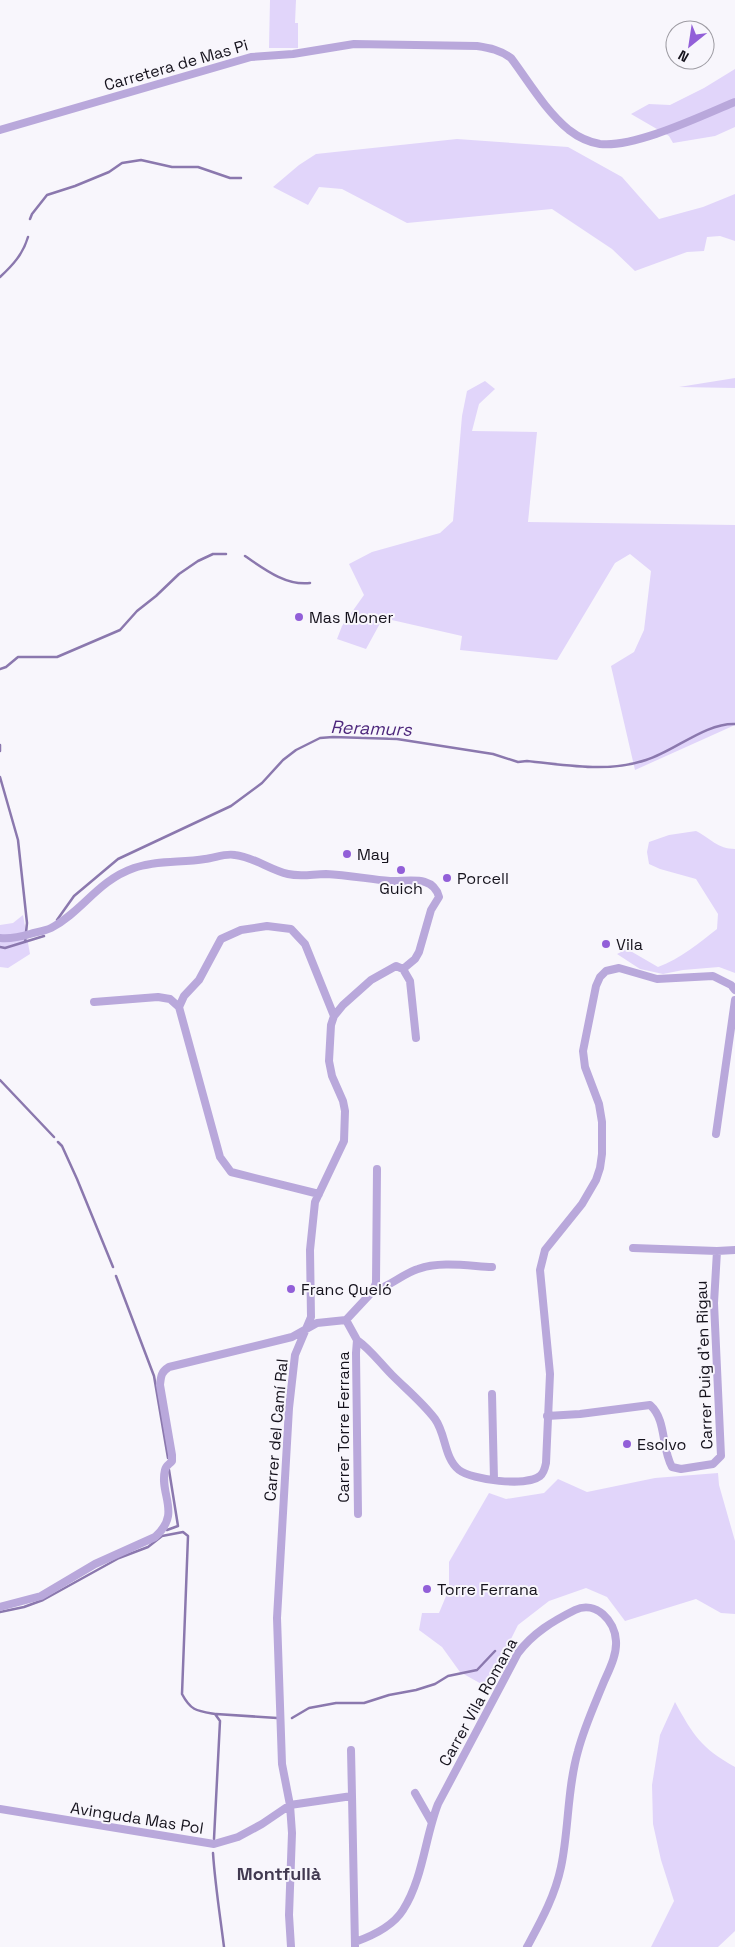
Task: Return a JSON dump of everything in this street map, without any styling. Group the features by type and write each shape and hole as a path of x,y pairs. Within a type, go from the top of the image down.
{"street":[{"name":"Carretera de Mas Pi","path":"0,130 251,57 293,54 354,44 477,46 494,48 504,52 511,58 547,106 569,130 585,140 602,144 639,140 735,102"},
{"path":"0,938 7,939 50,928 65,919 100,887 126,872 150,864 235,855 291,875 357,876 391,881 423,881 432,885 437,890 439,897 431,910 419,952 415,959 403,969"},
{"path":"179,1007 184,996 199,980 221,939 241,930 267,926 291,930 305,944 334,1016 371,980 396,966 403,969 410,981 416,1038"},
{"path":"547,1416 550,1374 540,1284 542,1257 549,1242 582,1204 596,1180 602,1154 602,1122 599,1104 585,1067 583,1051 596,986 600,977 606,971 619,968 657,979 713,976 726,982 735,990"},
{"path":"94,1002 158,997 170,999 179,1007 220,1157 231,1172 319,1194"},
{"path":"716,1134 735,1000"},
{"name":"Carrer del Camí Ral","path":"292,1947 289,1915 292,1833 290,1805 282,1764 277,1618 290,1399 295,1355 311,1317 311,1226 315,1202 344,1141 346,1124 343,1101 332,1076 329,1061 328,1045 334,1016"},
{"path":"0,1606 41,1596 96,1564 155,1537 161,1532 166,1524 169,1510 164,1472 166,1466 172,1461 160,1385 164,1370 292,1336 307,1330 317,1323 346,1320 373,1291 376,1283 377,1169"},
{"path":"634,1248 735,1250"},
{"name":"Carrer Puig d'en Rigau","path":"547,1416 580,1414 650,1405 656,1410 667,1459 672,1467 681,1469 713,1464 721,1456 714,1303 717,1251"},
{"path":"373,1291 382,1289 419,1268 453,1265 492,1267"},
{"name":"Carrer Torre Ferrana","path":"346,1320 357,1340 370,1350 381,1364 435,1419 453,1464 461,1471 494,1480 530,1480 539,1477 546,1463 547,1416"},
{"name":"Carrer Torre Ferrana","path":"357,1340 358,1514"},
{"path":"492,1394 494,1480"},
{"name":"Carrer Vila Romana","path":"350,1750 355,1944 371,1936 394,1920 403,1910 420,1866 431,1821 438,1804 511,1666 527,1641 536,1633 579,1608 588,1607 596,1609 605,1615 611,1622 615,1632 615,1653 578,1750 572,1776 564,1851 556,1886 528,1947"},
{"path":"415,1793 431,1821"},
{"path":"290,1805 352,1796"},
{"name":"Avinguda Mas Pol","path":"0,1809 214,1844 238,1837 262,1824 290,1805"}],"shaded area":[{"path":"270,0 296,0 295,23 298,23 298,48 269,48"},
{"path":"735,69 735,127 715,136 673,143 669,136 631,114 649,104 670,105 704,88"},
{"path":"457,139 568,147 622,177 659,219 703,207 735,194 735,241 720,236 707,237 704,251 687,252 635,271 612,249 552,209 407,223 342,189 319,187 308,205 273,187 299,165 316,154"},
{"path":"735,378 735,388 679,387"},
{"path":"485,381 495,389 479,404 472,431 537,432 528,522 735,525 735,725 635,770 611,666 634,652 644,630 651,571 630,554 615,563 557,660 460,650 462,636 383,618 366,649 337,639 342,626 364,595 349,564 372,552 440,533 453,521 462,416 467,391"},
{"path":"696,831 719,845 735,849 735,973 719,967 663,974 640,969 617,954 627,949 658,967 682,955 717,929 718,914 696,879 649,864 647,852 649,842 669,835"},
{"path":"23,915 30,954 8,968 0,967 0,925 13,923"},
{"path":"718,1473 719,1485 735,1541 735,1614 721,1613 696,1599 625,1621 607,1597 586,1588 549,1601 518,1625 485,1686 460,1672 442,1647 419,1630 422,1613 439,1613 449,1589 449,1562 489,1493 506,1499 544,1493 558,1479 587,1492 655,1478"},
{"path":"675,1702 699,1740 723,1760 735,1767 735,1931 718,1947 651,1947 674,1901 661,1860 653,1824 652,1785 660,1735"}],"waterway":[{"path":"30,219 47,195 109,172 122,163 141,160 172,167 198,167 230,178 241,178"},
{"path":"0,277 17,259 28,237"},
{"path":"0,669 6,667 18,657 57,657 120,630 137,611 179,574 198,561 213,554 226,554"},
{"path":"245,556 276,576 292,582 310,583"},
{"name":"Reramurs","path":"57,920 74,896 118,859 231,806 262,783 283,760 296,750 320,738 397,739 493,754 518,762 527,761 602,767 631,764 646,760 713,728 735,724"},
{"path":"0,745 0,751"},
{"path":"0,777 18,840 27,923 25,942"},
{"name":"Reramurs","path":"0,947 5,948 44,936"},
{"path":"0,1080 54,1137"},
{"path":"58,1142 62,1146 77,1179 113,1267"},
{"path":"116,1276 154,1376 168,1458"},
{"path":"167,1530 178,1526 169,1470"},
{"path":"0,1612 24,1607 43,1600 119,1558 148,1547 162,1536 183,1532 188,1536 182,1694 192,1707 199,1711 215,1714 220,1721 214,1839"},
{"path":"292,1718 309,1708 336,1703 364,1703 435,1684 448,1676 477,1670 495,1651"},
{"path":"216,1714 277,1718"},
{"path":"213,1853 224,1947"}],"place":[{"name":"Mas Moner","path":"299,617"},
{"name":"May","path":"347,854"},
{"name":"Guich","path":"401,870"},
{"name":"Porcell","path":"447,878"},
{"name":"Vila","path":"606,944"},
{"name":"Franc Queló","path":"291,1289"},
{"name":"Esolvo","path":"627,1444"},
{"name":"Torre Ferrana","path":"427,1589"}],"district":[{"name":"Montfullà","path":"279,1873"}]}
